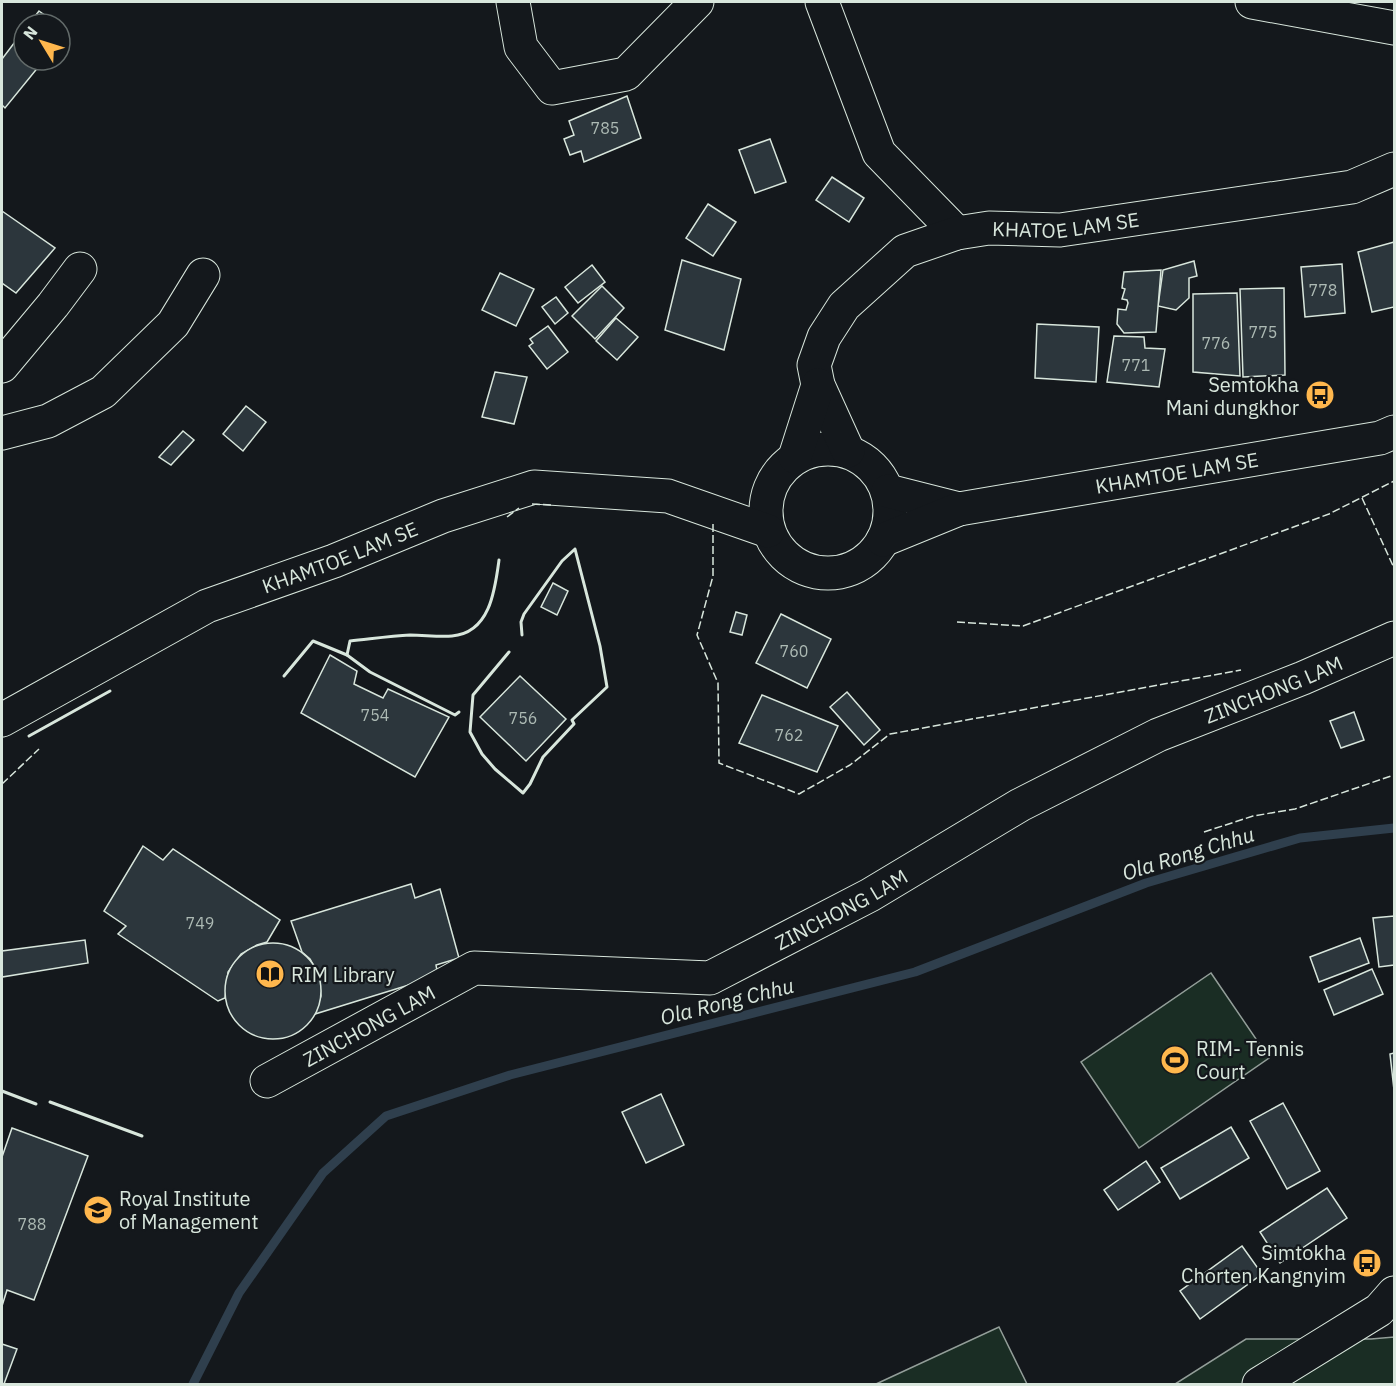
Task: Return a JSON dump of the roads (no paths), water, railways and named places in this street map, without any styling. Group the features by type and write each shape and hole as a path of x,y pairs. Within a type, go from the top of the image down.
{"main road":[{"path":"513,2 521,47 552,88 626,74 697,2"},
{"path":"822,2 879,153 957,233"},
{"path":"1252,2 1395,28"},
{"name":"KHATOE LAM SE","path":"848,451 818,385 814,364 824,337 844,306 905,252 957,233 989,228 1060,230 1352,187 1395,169"},
{"path":"2,366 54,305 80,269"},
{"path":"2,433 48,421 104,392 173,324 203,275"},
{"name":"KHATOE LAM SE","path":"795,457 818,385"},
{"name":"KHAMTOE LAM SE","path":"883,540 959,509 1380,438 1395,432"},
{"path":"821,448 848,451 865,460 878,474 888,491 891,507 890,524 874,553 862,564 847,571 831,574 814,573 786,558 775,545 768,531 765,510 769,490 783,466 795,457 821,448"},
{"name":"KHAMTOE LAM SE","path":"2,720 207,606 334,561 443,516 534,487 668,496 768,531"},
{"path":"701,508 769,490"},
{"name":"KHAMTOE LAM SE","path":"888,491 959,509"},
{"name":"ZINCHONG LAM","path":"267,1081 474,968 710,978 870,895 1020,805 1158,735 1303,678 1395,638"},
{"path":"1259,1384 1390,1304"}],"waterway":[{"name":"Ola Rong Chhu","path":"193,1384 239,1293 323,1173 386,1116 510,1075 915,972 1146,883 1300,838 1394,828"}],"place":[{"name":"Semtokha Mani dungkhor","path":"1320,395"},
{"name":"RIM Library","path":"270,974"},
{"name":"RIM- Tennis Court","path":"1175,1060"},
{"name":"Royal Institute of Management","path":"98,1210"},
{"name":"Simtokha Chorten Kangnyim","path":"1367,1263"}]}
